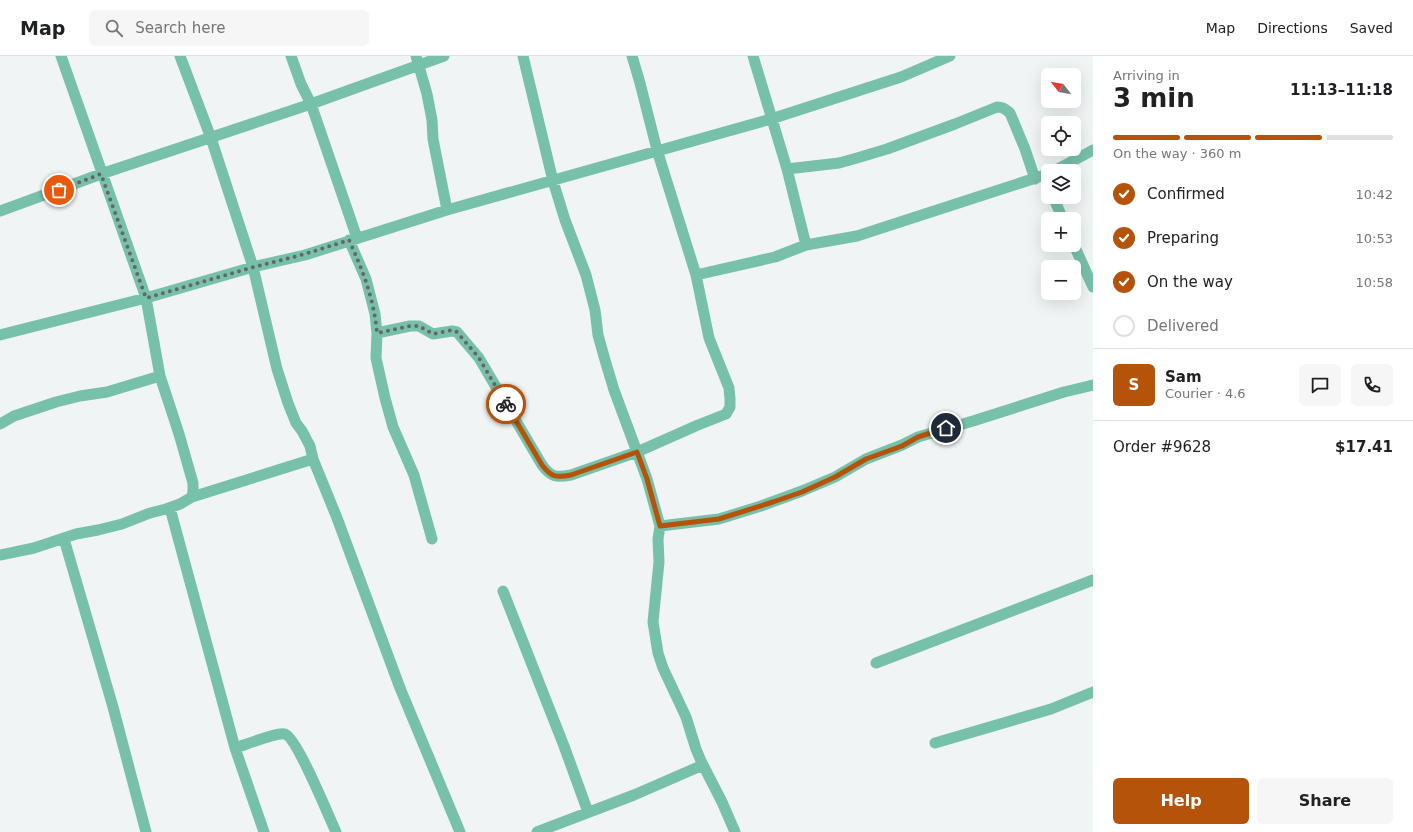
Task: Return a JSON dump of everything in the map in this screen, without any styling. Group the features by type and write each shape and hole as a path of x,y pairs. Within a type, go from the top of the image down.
{"street":[{"path":"61,56 101,174 146,298 160,376 187,458 193,483 194,491 192,497"},
{"path":"180,56 211,138 254,267 279,375 288,403 296,423 308,442 313,459 337,518 400,688 460,832"},
{"path":"291,56 311,104 366,279 375,314 377,333 376,358 385,398 393,427 414,475 432,539"},
{"path":"1,209 311,104 417,60 444,56"},
{"path":"523,56 553,181 565,220 586,275 596,317 598,335 614,390 647,479 660,526 658,538 660,562 653,622 658,653 663,668 686,717 702,765 722,802 735,832"},
{"path":"377,333 410,326 419,326 433,334 452,330 457,332 479,358 542,465 548,473 555,476 561,477 571,475 637,452 726,414 730,407 729,388 709,338 696,275 657,150 632,56"},
{"path":"753,56 787,169 806,245"},
{"path":"0,335 146,298 305,254 447,210 771,119 901,77 950,56"},
{"path":"417,60 427,94 432,120 433,139 447,210"},
{"path":"787,169 839,163 857,158 887,149 968,120 996,107 1001,107 1010,112 1025,149 1041,174"},
{"path":"1067,164 1093,150"},
{"path":"696,275 775,257 806,245 857,236 1041,180"},
{"path":"1078,252 1093,287"},
{"path":"0,424 14,416 56,402 80,396 107,392 160,376"},
{"path":"660,526 719,519 761,506 802,492 835,477 866,459 902,446 918,437 1064,392 1093,385"},
{"path":"0,555 34,548 76,534 122,524 150,513 170,508 192,497 313,459"},
{"path":"170,508 235,748 264,832"},
{"path":"64,539 114,707 146,832"},
{"path":"876,663 1093,580"},
{"path":"503,591 564,746 588,812"},
{"path":"935,743 1051,709 1093,692"},
{"path":"235,748 277,734 286,734 290,737 302,759 336,832"},
{"path":"537,832 663,783 702,765"}],"way so far":[{"path":"59,190 101,174 146,298 305,254 349,240 366,279 375,314 377,333 410,326 419,326 433,334 452,330 457,332 479,358 506,404"}],"route":[{"path":"506,404 542,465 548,473 555,476 561,477 571,475 637,452 647,479 660,526 719,519 773,502 802,492 835,477 866,459 902,446 918,437 946,428"}]}
